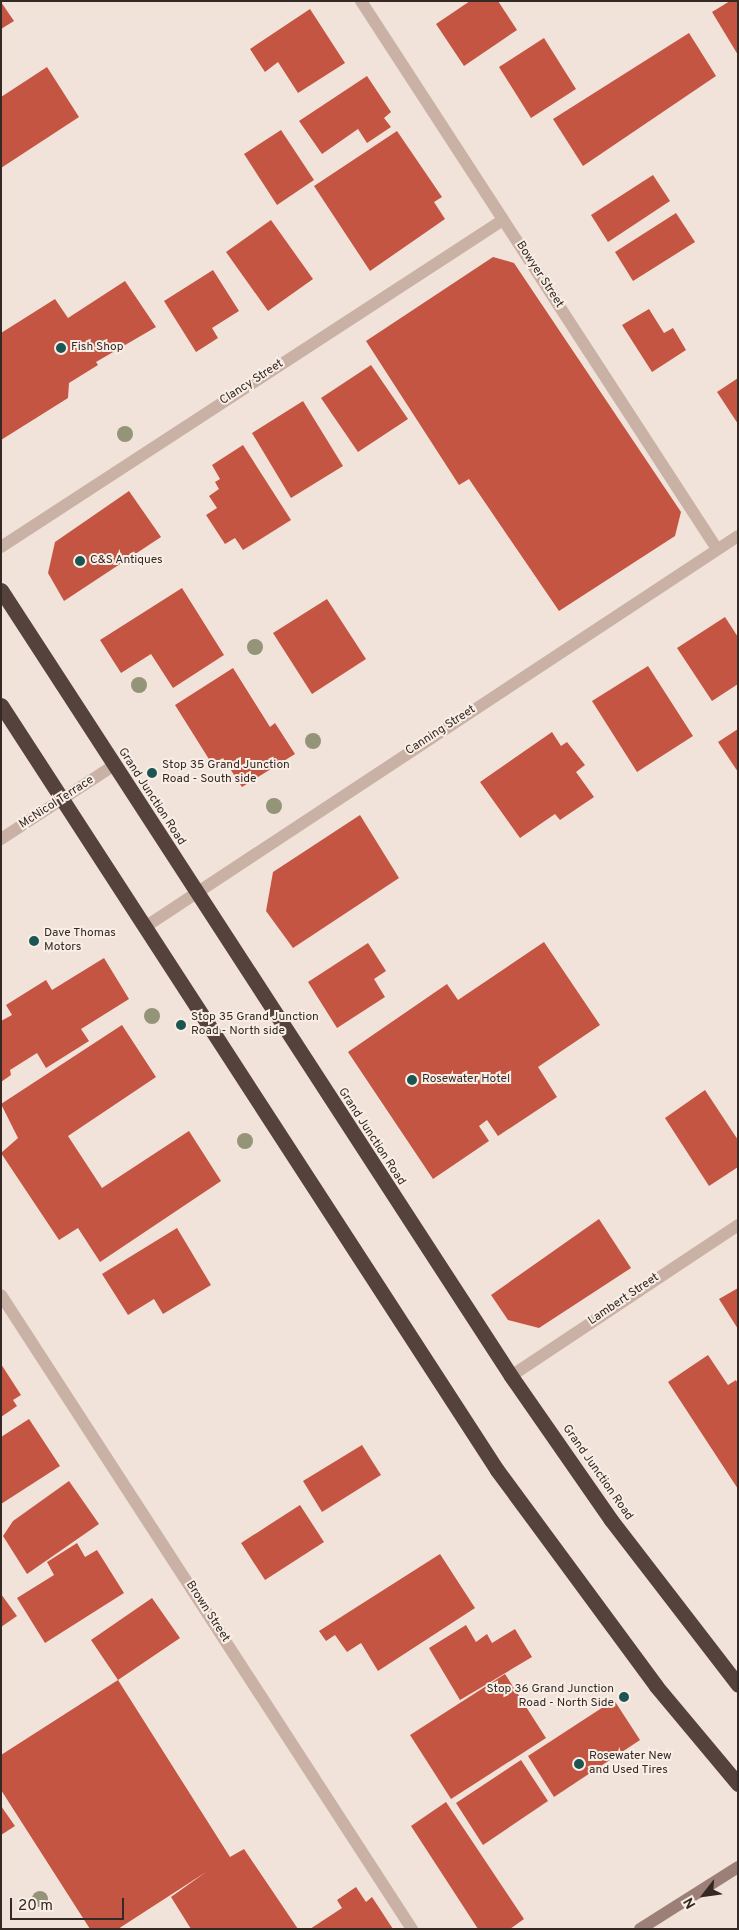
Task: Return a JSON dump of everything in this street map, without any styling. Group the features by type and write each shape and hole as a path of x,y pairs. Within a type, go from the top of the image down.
{"highway":[{"name":"Grand Junction Road","path":"1,590 195,894 512,1376 611,1520 738,1685"},
{"path":"1,705 497,1470 656,1686 738,1784"}],"street":[{"name":"Bowyer Street","path":"360,1 717,549"},
{"name":"Clancy Street","path":"1,547 503,220"},
{"name":"Canning Street","path":"145,927 738,536"},
{"name":"McNicol Terrace","path":"1,839 113,766"},
{"name":"Lambert Street","path":"512,1376 738,1225"},
{"name":"Brown Street","path":"1,1294 412,1929"},
{"path":"640,1929 738,1867"}],"building":[{"path":"470,1 498,1 517,30 464,66 436,24"},
{"path":"730,1 738,1 738,55 712,12"},
{"path":"1,2 14,21 1,29"},
{"path":"310,9 345,63 298,93 278,62 265,72 250,49"},
{"path":"689,33 716,76 583,166 553,119"},
{"path":"544,38 576,89 531,118 499,67"},
{"path":"47,67 79,117 1,168 1,97"},
{"path":"367,76 391,112 384,118 391,127 367,143 358,129 322,154 299,121"},
{"path":"281,130 314,180 277,205 244,154"},
{"path":"397,131 442,197 434,202 445,219 370,271 314,186"},
{"path":"653,175 670,201 608,242 591,215"},
{"path":"676,213 695,242 633,281 615,252"},
{"path":"271,220 313,279 268,311 226,252"},
{"path":"493,257 514,263 681,512 675,536 559,611 469,479 459,485 366,341"},
{"path":"213,270 239,311 212,328 218,338 196,352 164,301"},
{"name":"Fish Shop","path":"125,281 156,327 96,362 98,365 69,383 68,398 1,440 1,333 55,299 68,318"},
{"path":"649,309 664,333 673,328 686,350 652,372 622,325"},
{"path":"371,365 408,419 358,452 321,398"},
{"path":"738,378 738,424 717,392"},
{"path":"303,401 343,466 291,498 252,433"},
{"path":"243,445 291,520 243,550 235,538 225,544 206,515 217,508 209,496 219,489 215,482 220,479 212,465"},
{"path":"129,491 161,537 64,601 48,573 55,542"},
{"path":"182,588 224,655 173,688 151,654 121,673 100,640"},
{"path":"327,599 366,659 312,694 273,633"},
{"path":"725,617 738,637 738,684 712,701 677,648"},
{"path":"648,666 693,736 637,772 592,701"},
{"path":"233,668 270,727 275,723 295,754 242,787 223,758 212,764 175,705"},
{"path":"738,729 738,772 718,742"},
{"path":"552,732 561,746 567,742 585,765 576,772 594,797 560,820 555,814 520,838 480,782"},
{"path":"360,815 399,878 293,948 266,911 273,872"},
{"path":"544,942 600,1025 538,1067 557,1097 498,1136 487,1120 479,1126 489,1141 433,1179 348,1052 447,984 458,1000"},
{"path":"368,943 386,971 374,979 385,997 337,1028 308,982"},
{"path":"104,958 129,999 81,1029 89,1041 46,1068 37,1053 10,1070 11,1075 1,1082 1,1021 12,1015 6,1005 46,980 52,990"},
{"path":"122,1025 156,1077 68,1136 102,1188 189,1131 221,1181 100,1262 78,1228 59,1240 1,1153 18,1138 1,1104"},
{"path":"705,1090 738,1140 738,1167 709,1186 665,1118"},
{"path":"599,1219 631,1268 539,1328 508,1320 491,1295"},
{"path":"177,1228 211,1285 163,1314 154,1299 128,1315 102,1274"},
{"path":"738,1288 738,1329 719,1299"},
{"path":"708,1355 728,1385 736,1380 738,1384 738,1489 668,1382"},
{"path":"1,1364 21,1395 13,1400 17,1406 1,1417"},
{"path":"29,1419 60,1466 1,1504 1,1437"},
{"path":"362,1445 381,1475 322,1512 303,1481"},
{"path":"69,1481 99,1524 27,1574 3,1536 13,1521"},
{"path":"300,1505 324,1542 265,1580 241,1543"},
{"path":"77,1543 85,1557 97,1550 124,1593 45,1643 17,1598 54,1575 47,1562"},
{"path":"440,1554 475,1608 378,1671 361,1643 347,1652 335,1635 326,1641 319,1631"},
{"path":"1,1594 17,1616 1,1627"},
{"path":"152,1598 180,1638 118,1680 91,1640"},
{"path":"466,1625 476,1642 487,1634 492,1643 515,1629 532,1657 460,1700 429,1648"},
{"path":"505,1674 546,1738 451,1799 410,1735"},
{"path":"118,1680 230,1857 244,1849 298,1929 191,1929 171,1897 206,1872 118,1929 90,1929 1,1790 1,1755"},
{"path":"614,1700 640,1740 554,1797 528,1756"},
{"path":"521,1760 548,1801 483,1845 456,1803"},
{"path":"446,1802 524,1919 510,1929 478,1929 411,1826"},
{"path":"1,1806 15,1826 1,1835"},
{"path":"356,1887 366,1902 372,1897 393,1929 310,1929 342,1908 337,1900"}],"place":[{"name":"Fish Shop","path":"61,348"},
{"name":"C&S Antiques","path":"80,561"},
{"name":"Stop 35 Grand Junction Road - South side","path":"152,773"},
{"name":"Dave Thomas Motors","path":"34,941"},
{"name":"Stop 35 Grand Junction Road - North side","path":"181,1025"},
{"name":"Rosewater Hotel","path":"412,1080"},
{"name":"Stop 36 Grand Junction Road - North Side","path":"624,1697"},
{"name":"Rosewater New and Used Tires","path":"579,1764"}]}
